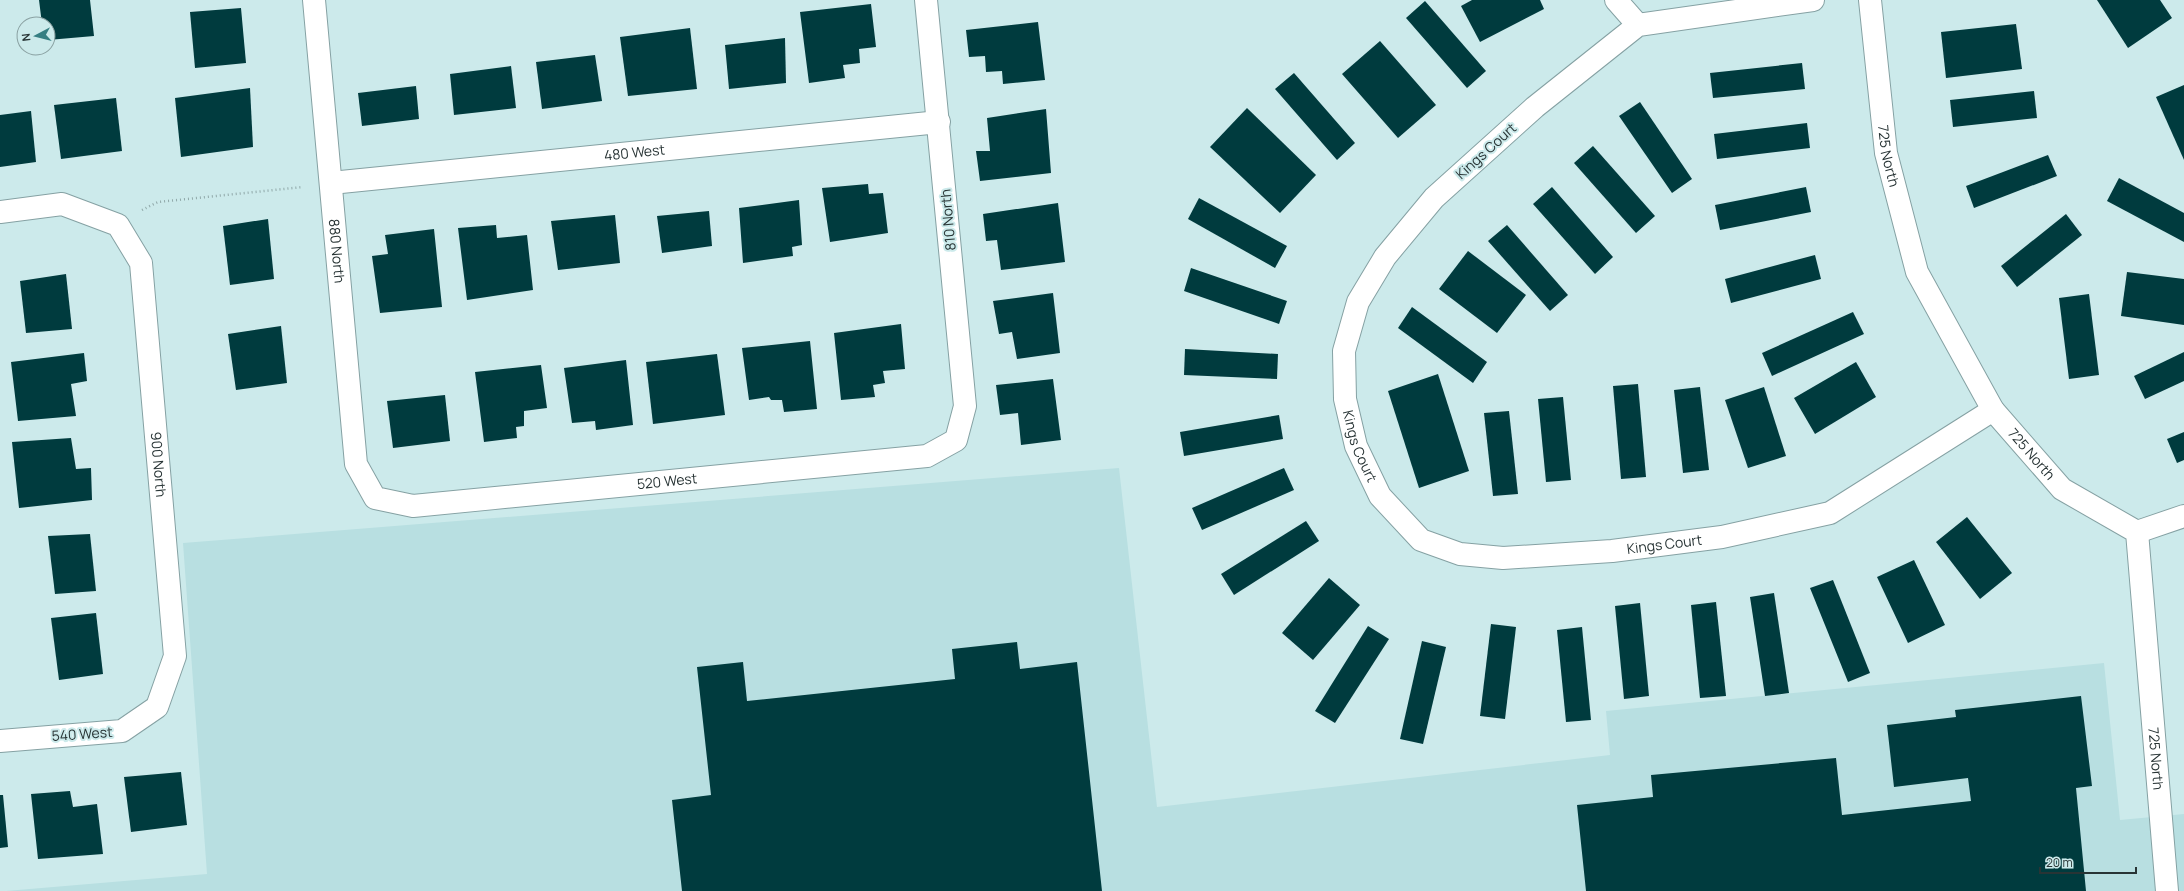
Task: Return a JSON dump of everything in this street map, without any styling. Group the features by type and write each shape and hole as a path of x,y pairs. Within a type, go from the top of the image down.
{"street":[{"name":"880 North","path":"314,0 356,464 375,498"},
{"name":"810 North","path":"926,0 939,122 965,406 956,440"},
{"path":"1616,0 1638,25 1813,0"},
{"name":"725 North","path":"1870,0 1886,153 1917,272 1993,410 2062,489 2137,532 2167,891"},
{"name":"Kings Court","path":"1638,25 1535,107 1434,198 1385,257 1358,302 1344,351 1345,399 1356,446 1380,496 1421,540 1460,554 1503,558 1612,551 1722,537 1830,513 1993,410"},
{"name":"480 West","path":"331,184 939,122"},
{"name":"900 North","path":"0,212 62,204 118,224 141,263 175,656 157,707"},
{"name":"520 West","path":"375,498 413,506 927,456 956,440"},
{"path":"2137,532 2184,516"},
{"name":"540 West","path":"0,741 122,731 157,707"}],"path":[{"path":"139,212 158,202 331,184"}],"shaded area":[{"path":"1119,468 1157,807 1610,755 1606,711 2104,663 2120,820 2184,814 2184,891 6,891 207,874 183,543"}],"building":[{"path":"39,0 90,0 94,36 56,39 56,16 41,16"},
{"path":"1472,0 1540,0 1544,9 1480,42 1461,6"},
{"path":"2097,0 2160,0 2172,18 2128,48"},
{"path":"1425,1 1486,71 1467,88 1406,18"},
{"path":"871,4 876,47 859,49 860,63 843,65 845,78 809,83 800,12"},
{"path":"241,8 246,63 195,68 190,12"},
{"path":"1038,22 1045,80 1003,84 1002,71 986,72 985,56 969,57 966,30"},
{"path":"2016,24 2022,69 1946,78 1941,32"},
{"path":"690,28 697,89 628,96 620,37"},
{"path":"785,38 786,83 729,89 725,45"},
{"path":"1380,41 1436,105 1398,138 1342,74"},
{"path":"595,55 602,101 542,109 536,62"},
{"path":"1802,63 1805,89 1713,98 1710,73"},
{"path":"511,66 516,108 454,115 450,74"},
{"path":"1294,73 1355,143 1337,160 1275,89"},
{"path":"2184,85 2184,160 2156,97"},
{"path":"416,86 419,119 362,126 358,93"},
{"path":"250,88 253,147 181,157 175,98"},
{"path":"2034,91 2037,118 1953,127 1950,100"},
{"path":"116,98 122,151 61,159 54,105"},
{"path":"1640,102 1692,179 1672,193 1619,116"},
{"path":"1247,108 1316,175 1280,213 1210,147"},
{"path":"1046,109 1051,173 980,181 976,151 990,151 987,118"},
{"path":"31,111 36,162 0,167 0,115"},
{"path":"1807,123 1810,148 1717,159 1714,134"},
{"path":"1593,146 1655,216 1636,233 1574,163"},
{"path":"2048,155 2057,176 1974,208 1966,186"},
{"path":"2119,178 2184,213 2184,242 2107,201"},
{"path":"868,184 869,194 883,193 888,233 830,242 822,188"},
{"path":"1552,187 1613,257 1595,274 1533,204"},
{"path":"1806,187 1811,212 1720,230 1715,205"},
{"path":"1199,198 1287,246 1275,268 1188,219"},
{"path":"799,200 802,245 792,247 793,256 743,263 739,208"},
{"path":"1058,203 1065,262 1001,270 997,240 986,241 983,214"},
{"path":"709,211 712,246 662,253 657,216"},
{"path":"2066,214 2082,235 2017,287 2001,266"},
{"path":"615,215 620,263 558,270 551,221"},
{"path":"268,219 274,279 230,285 223,226"},
{"path":"496,225 497,238 527,235 533,290 467,300 458,228"},
{"path":"1507,225 1568,295 1550,311 1488,241"},
{"path":"434,229 442,307 380,313 372,256 388,254 385,235"},
{"path":"1468,251 1526,295 1497,333 1439,289"},
{"path":"1815,255 1821,279 1731,303 1725,279"},
{"path":"1191,268 1287,301 1279,324 1184,291"},
{"path":"2127,272 2184,279 2184,325 2121,316"},
{"path":"66,274 72,329 26,333 20,281"},
{"path":"1053,293 1060,353 1017,359 1012,332 999,334 993,301"},
{"path":"2089,294 2099,375 2069,379 2059,298"},
{"path":"1412,307 1487,362 1473,383 1398,328"},
{"path":"1853,312 1864,334 1772,376 1762,353"},
{"path":"901,324 905,369 883,371 885,383 873,385 875,397 841,400 834,333"},
{"path":"281,326 287,383 236,390 228,334"},
{"path":"810,341 817,409 784,412 782,400 771,400 769,397 749,400 742,348"},
{"path":"1185,349 1278,354 1277,379 1184,375"},
{"path":"2184,352 2184,381 2145,399 2134,376"},
{"path":"84,353 87,381 71,384 76,416 18,421 11,362"},
{"path":"717,354 725,415 653,424 646,362"},
{"path":"626,360 633,425 596,430 595,421 572,423 564,368"},
{"path":"1856,362 1876,397 1815,434 1794,398"},
{"path":"541,365 547,408 524,411 524,426 516,427 517,438 484,442 475,372"},
{"path":"1438,374 1469,471 1419,488 1388,391"},
{"path":"1053,379 1061,440 1021,445 1018,413 1000,415 996,385"},
{"path":"1638,384 1646,477 1621,479 1613,386"},
{"path":"1700,387 1709,470 1683,473 1674,390"},
{"path":"1764,387 1786,456 1748,468 1725,400"},
{"path":"445,395 450,441 393,448 387,401"},
{"path":"1563,397 1571,480 1546,482 1538,399"},
{"path":"1509,411 1518,494 1493,496 1484,413"},
{"path":"1279,415 1283,439 1184,456 1180,432"},
{"path":"2184,432 2184,460 2177,463 2167,439"},
{"path":"71,438 76,469 91,468 92,500 19,508 12,442"},
{"path":"1284,468 1294,490 1202,530 1192,508"},
{"path":"1967,517 2012,573 1980,599 1936,542"},
{"path":"1306,521 1319,541 1234,595 1221,574"},
{"path":"90,534 96,591 55,594 48,536"},
{"path":"1914,560 1945,625 1908,643 1877,577"},
{"path":"1329,578 1360,605 1313,660 1282,633"},
{"path":"1833,580 1870,673 1848,682 1810,588"},
{"path":"1774,593 1789,693 1765,696 1750,597"},
{"path":"1716,602 1726,696 1700,698 1691,605"},
{"path":"1640,603 1649,696 1624,699 1615,606"},
{"path":"96,613 103,674 59,680 51,618"},
{"path":"1491,624 1516,627 1505,719 1480,716"},
{"path":"1368,626 1389,639 1335,723 1315,711"},
{"path":"1582,627 1591,720 1566,722 1557,630"},
{"path":"1422,641 1446,647 1423,744 1400,739"},
{"path":"1017,642 1020,669 1077,662 1102,891 682,891 672,800 711,795 697,667 743,662 747,701 955,679 952,649"},
{"path":"2081,696 2092,786 2076,788 2086,891 1586,891 1577,805 1653,797 1651,775 1836,758 1842,815 1971,801 1968,778 1894,787 1887,725 1956,717 1955,710"},
{"path":"181,772 187,825 131,832 124,777"},
{"path":"70,791 73,807 97,804 103,854 38,859 31,794"},
{"path":"0,795 3,795 8,847 0,848"}]}
